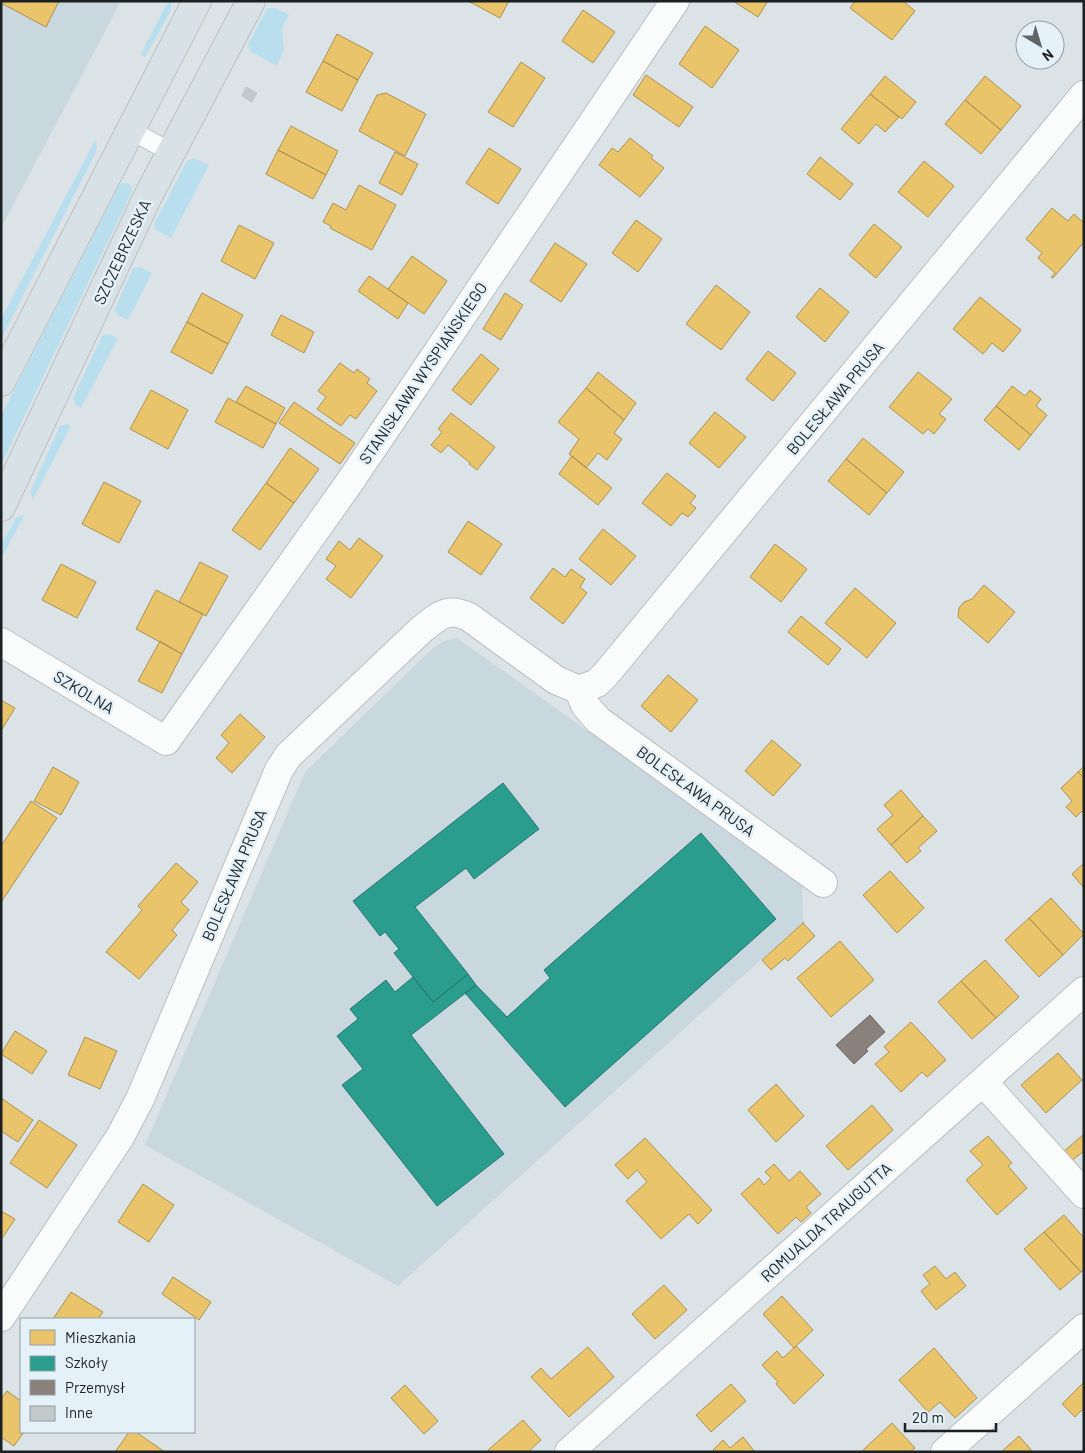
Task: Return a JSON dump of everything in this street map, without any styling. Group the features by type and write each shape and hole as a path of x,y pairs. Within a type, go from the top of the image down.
{"main road":[{"path":"1,382 197,1"},
{"name":"SZCZEBRZESKA","path":"1,507 127,241 171,152 251,1"}],"street":[{"name":"STANISŁAWA WYSPIAŃSKIEGO","path":"166,741 349,483 676,1"},
{"name":"BOLESŁAWA PRUSA","path":"579,690 596,683 606,674 1084,95"},
{"name":"BOLESŁAWA PRUSA","path":"1,1317 120,1137 140,1099 279,770 288,756 422,629 444,614 456,611 469,617 556,680 579,690 585,705 598,720 823,883"},
{"name":"SZKOLNA","path":"1,642 166,741"},
{"name":"ROMUALDA TRAUGUTTA","path":"568,1452 1084,991"},
{"path":"984,1082 1084,1194"},
{"path":"945,1452 1084,1328"}],"lane":[{"path":"130,130 171,152"}],"shaded area":[{"path":"1,1 121,1 1,228"},
{"path":"168,1 172,1 170,12 145,57 141,54"},
{"path":"267,8 275,8 289,15 282,28 284,49 277,66 251,52 248,45"},
{"path":"96,139 97,147 94,156 1,339 1,319"},
{"path":"193,158 209,165 171,238 156,230 154,224 187,161"},
{"path":"122,183 128,183 132,188 131,193 1,465 1,416"},
{"path":"140,267 152,273 128,320 114,311 133,268"},
{"path":"109,334 118,338 81,408 75,405 73,398 102,336"},
{"path":"67,424 71,426 33,499 30,492 60,426"},
{"path":"23,515 1,559 1,545 16,518"},
{"path":"457,638 802,883 803,922 398,1286 145,1145 305,772 432,649 444,641"}],"building: Mieszkania":[{"path":"1,1 59,1 46,27 1,3"},
{"path":"468,1 509,1 500,18"},
{"path":"733,1 768,1 758,17"},
{"path":"855,1 903,1 915,11 892,40 850,8"},
{"path":"583,10 615,32 593,63 562,41"},
{"path":"705,26 739,50 712,88 679,64"},
{"path":"337,34 373,53 358,80 323,61"},
{"path":"323,61 358,80 342,111 306,92"},
{"path":"521,62 545,78 513,127 488,112"},
{"path":"646,75 693,107 679,127 633,95"},
{"path":"885,76 916,102 902,119 870,94"},
{"path":"985,76 1021,106 1001,130 965,100"},
{"path":"386,93 426,114 405,156 359,131 377,95"},
{"path":"870,94 899,117 885,132 876,124 859,144 841,129"},
{"path":"965,100 1001,130 981,154 945,124"},
{"path":"291,126 338,151 326,175 278,150"},
{"path":"630,138 653,156 651,158 664,168 640,197 599,165 612,148 618,152"},
{"path":"489,148 521,169 498,204 466,183"},
{"path":"278,150 326,175 313,199 266,174"},
{"path":"395,152 418,164 402,195 379,183"},
{"path":"820,157 853,184 840,200 807,174"},
{"path":"924,161 954,186 928,217 898,192"},
{"path":"359,185 396,205 372,250 330,228 331,226 323,222 333,203 346,210"},
{"path":"1052,208 1068,221 1074,214 1084,223 1084,242 1053,278 1051,277 1055,273 1038,258 1042,253 1026,239"},
{"path":"636,220 662,239 638,272 612,253"},
{"path":"874,224 902,247 876,278 849,255"},
{"path":"239,225 274,243 255,279 221,261"},
{"path":"555,243 587,264 561,302 530,281"},
{"path":"412,256 447,281 424,314 388,289"},
{"path":"369,276 408,303 398,319 358,291"},
{"path":"716,285 750,312 721,350 686,324"},
{"path":"820,288 849,312 825,342 796,317"},
{"path":"202,293 243,315 228,344 187,322"},
{"path":"505,293 523,305 501,340 483,329"},
{"path":"980,297 1021,330 1003,352 992,343 983,354 953,329"},
{"path":"281,315 314,332 304,353 271,335"},
{"path":"187,322 228,344 212,374 171,352"},
{"path":"768,351 796,373 773,401 746,379"},
{"path":"481,354 499,369 471,405 452,390"},
{"path":"340,363 354,373 357,369 370,379 367,383 377,391 356,419 350,415 341,426 317,409 326,397 318,391"},
{"path":"598,372 636,403 624,420 586,388"},
{"path":"918,372 952,399 939,414 946,419 934,434 928,429 923,434 889,407"},
{"path":"246,386 285,408 276,424 236,402"},
{"path":"1012,386 1025,396 1030,390 1041,399 1036,406 1047,415 1031,435 996,406"},
{"path":"586,388 624,420 614,433 622,439 607,460 598,453 586,468 569,454 579,439 558,422"},
{"path":"151,390 188,410 168,449 130,429"},
{"path":"228,398 276,424 263,448 215,422"},
{"path":"294,402 355,443 340,464 279,423"},
{"path":"996,406 1031,435 1019,450 984,420"},
{"path":"715,412 746,437 719,468 689,443"},
{"path":"451,413 495,447 477,470 448,445 441,453 431,445 442,432 438,429"},
{"path":"863,438 904,472 887,493 846,459"},
{"path":"290,448 319,469 294,503 266,483"},
{"path":"572,456 612,488 598,505 559,474"},
{"path":"846,459 887,493 869,515 828,481"},
{"path":"667,473 696,496 690,503 696,508 688,517 682,513 671,526 642,503"},
{"path":"104,482 141,501 119,543 82,524"},
{"path":"266,483 294,503 260,550 232,530"},
{"path":"468,521 502,544 481,575 448,552"},
{"path":"603,529 636,556 611,585 579,559"},
{"path":"359,538 383,556 351,598 326,579 336,566 326,559 339,541 350,550"},
{"path":"775,544 807,569 781,602 750,577"},
{"path":"200,562 228,576 206,616 179,602"},
{"path":"61,564 96,582 77,618 42,600"},
{"path":"553,568 565,577 571,569 585,579 580,587 587,593 563,624 530,598"},
{"path":"984,585 1015,612 988,643 958,617 959,608 964,602 972,599"},
{"path":"855,588 896,623 867,658 825,623"},
{"path":"156,590 203,614 182,654 136,629"},
{"path":"801,616 841,649 828,665 788,632"},
{"path":"160,641 182,654 162,693 138,681"},
{"path":"668,675 698,700 671,732 641,706"},
{"path":"1,700 15,708 1,731"},
{"path":"240,714 265,737 232,773 216,758 229,743 221,735"},
{"path":"772,740 801,765 773,796 745,771"},
{"path":"1084,766 1084,778 1078,772"},
{"path":"53,767 79,782 61,815 34,801"},
{"path":"1078,772 1084,778 1084,813 1082,811 1076,817 1066,807 1072,801 1061,788"},
{"path":"901,790 923,816 891,845 877,829 893,815 884,805"},
{"path":"31,801 57,818 2,901 1,846"},
{"path":"923,816 937,831 918,848 921,851 907,863 891,845"},
{"path":"176,863 198,882 181,902 189,910 172,930 177,935 139,979 106,952 142,910 138,906"},
{"path":"1084,863 1084,888 1072,874"},
{"path":"890,871 924,908 897,933 863,895"},
{"path":"1051,898 1084,934 1063,955 1029,918"},
{"path":"1029,918 1063,955 1039,977 1005,940"},
{"path":"804,922 815,936 788,961 785,958 771,970 762,960"},
{"path":"840,941 874,980 831,1017 797,978"},
{"path":"985,960 1019,997 996,1018 961,981"},
{"path":"961,981 996,1018 972,1039 938,1002"},
{"path":"911,1022 946,1060 927,1077 922,1072 901,1092 875,1064 889,1052 884,1047"},
{"path":"15,1031 47,1051 32,1074 1,1054"},
{"path":"85,1037 117,1051 100,1089 68,1075"},
{"path":"1058,1053 1082,1080 1046,1113 1021,1085"},
{"path":"776,1084 804,1116 776,1142 748,1110"},
{"path":"1,1098 33,1120 18,1142 1,1131"},
{"path":"872,1105 893,1130 848,1170 826,1146"},
{"path":"39,1120 77,1145 47,1188 10,1163"},
{"path":"1084,1134 1084,1151 1070,1162 1062,1153"},
{"path":"988,1136 1012,1163 1008,1166 1027,1188 997,1215 966,1180 983,1165 970,1151"},
{"path":"645,1138 712,1210 698,1224 689,1214 661,1239 626,1201 647,1182 637,1170 628,1179 615,1165"},
{"path":"774,1164 789,1181 800,1171 821,1194 806,1207 811,1213 801,1222 796,1217 778,1234 741,1194 759,1178 764,1185 771,1178 765,1172"},
{"path":"143,1184 174,1205 149,1242 118,1222"},
{"path":"1,1211 15,1219 1,1240"},
{"path":"1064,1215 1084,1238 1084,1269 1081,1272 1044,1232"},
{"path":"1044,1232 1081,1272 1060,1290 1024,1249"},
{"path":"935,1266 946,1279 955,1272 966,1286 936,1310 921,1291 930,1284 923,1275"},
{"path":"173,1277 211,1302 199,1320 162,1294"},
{"path":"664,1285 687,1310 655,1339 632,1314"},
{"path":"71,1292 103,1312 99,1318 54,1318"},
{"path":"782,1296 813,1330 794,1348 763,1314"},
{"path":"796,1346 824,1375 794,1404 776,1384 778,1382 762,1365 777,1351 783,1358"},
{"path":"588,1347 614,1377 569,1417 531,1377 541,1368 551,1379"},
{"path":"934,1348 977,1398 955,1418 940,1402 928,1412 899,1380"},
{"path":"1084,1382 1084,1408 1075,1417 1062,1404"},
{"path":"731,1384 746,1401 711,1432 696,1415"},
{"path":"405,1385 438,1421 424,1434 391,1398"},
{"path":"7,1391 20,1400 20,1433 23,1433 14,1446 1,1437 1,1399"},
{"path":"523,1420 541,1440 528,1452 489,1452 488,1450"},
{"path":"892,1423 915,1448 910,1452 861,1452"},
{"path":"128,1433 137,1433 165,1452 115,1452"},
{"path":"1019,1436 1033,1452 1001,1452"},
{"path":"743,1437 755,1452 715,1452 713,1450 723,1440 730,1448"}],"building: Szkoły":[{"path":"503,783 539,829 474,879 466,868 415,907 468,974 433,1002 394,953 399,949 385,932 380,936 353,901"},
{"path":"701,833 776,919 565,1107 465,993 476,985 507,1017 550,978 544,970"},
{"path":"468,974 476,985 411,1035 504,1154 437,1206 342,1085 363,1069 337,1036 358,1019 350,1009 386,980 395,992 413,977 433,1002"}],"building: Przemysł":[{"path":"870,1015 885,1032 866,1049 868,1051 854,1064 836,1045"}],"building: Inne":[{"path":"246,87 257,93 252,102 242,96"}]}
